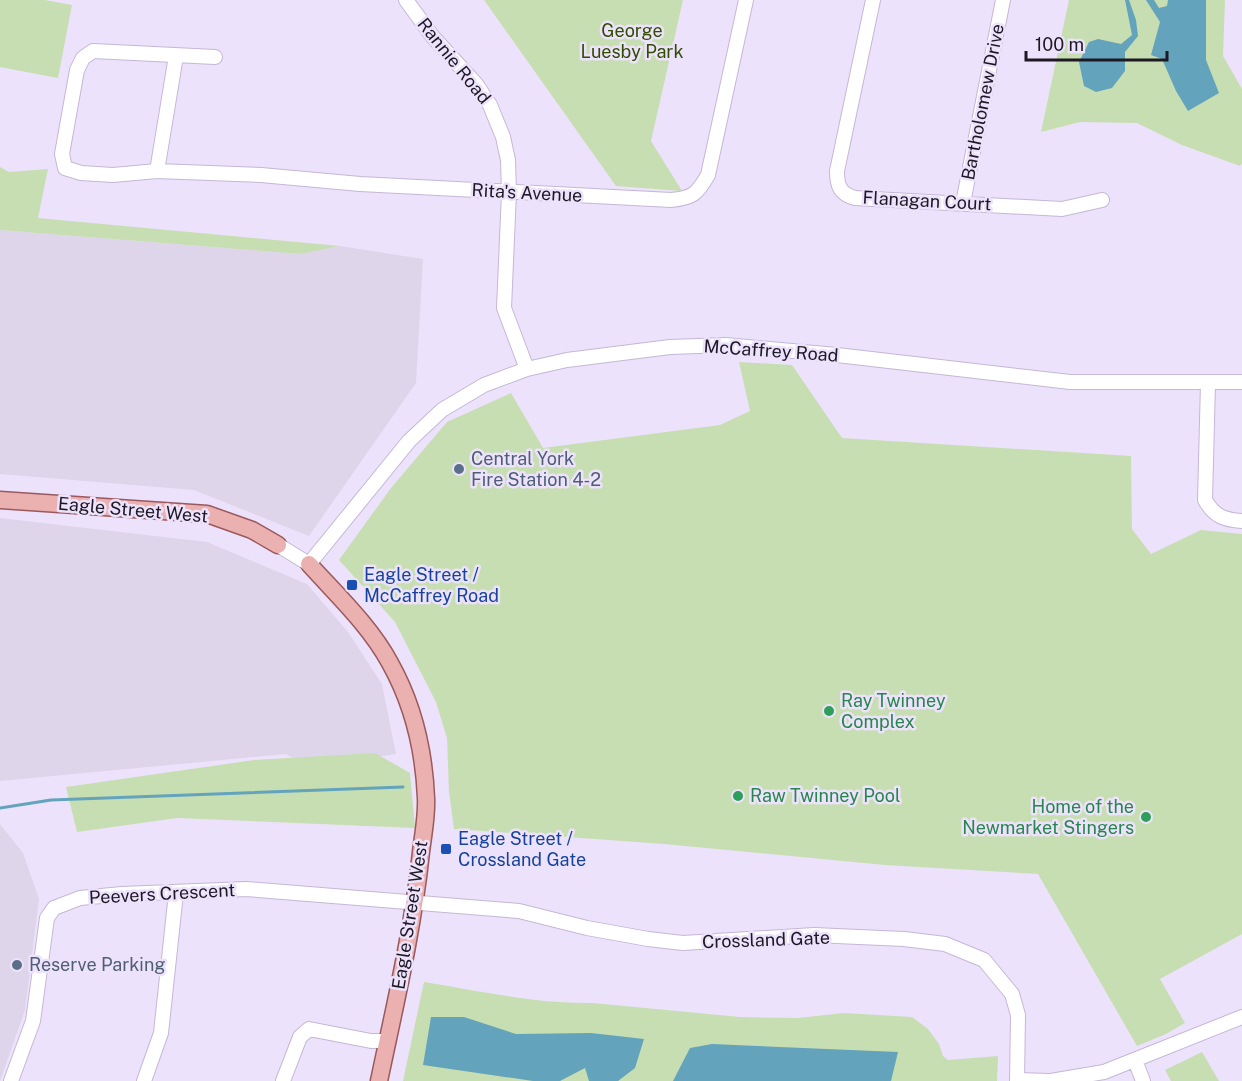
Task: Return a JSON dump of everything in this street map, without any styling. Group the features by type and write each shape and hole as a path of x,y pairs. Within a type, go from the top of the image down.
{"main road":[{"name":"Eagle Street West","path":"0,500 207,514 252,530 278,545"},
{"name":"Eagle Street West","path":"309,564 368,630 390,661 416,726 426,800 416,903 380,1081"}],"street":[{"name":"Rannie Road","path":"406,0 433,37 476,84 490,105 503,136 508,160 509,192 504,308 527,369"},
{"name":"Rita's Avenue","path":"176,57 93,51 83,57 77,70 62,154 65,168 81,173 113,175 157,171 261,175 360,184 686,199 698,191 708,175 746,0"},
{"name":"Flanagan Court","path":"873,0 837,171 837,183 840,190 847,196 855,198 1062,209 1102,200"},
{"name":"Bartholomew Drive","path":"963,203 1004,0"},
{"path":"157,171 176,57 215,57"},
{"name":"McCaffrey Road","path":"309,564 409,441 442,410 484,385 527,369 567,360 616,352 726,345 1070,382 1242,382"},
{"path":"1208,383 1205,500 1210,509 1219,517 1242,520"},
{"name":"Eagle Street West","path":"278,545 309,564"},
{"name":"Peevers Crescent","path":"11,1081 33,1021 47,918 54,908 80,898 246,889 416,903"},
{"path":"144,1081 161,1033 176,893"},
{"name":"Crossland Gate","path":"416,903 519,912 587,928 683,943 814,935 904,939 945,944 984,960 1012,994 1018,1015 1017,1080"},
{"path":"1017,1080 1050,1081 1104,1072 1242,1017"},
{"path":"283,1081 300,1037 309,1029 371,1041 388,1041"},
{"path":"1135,1060 1143,1081"}],"shaded area":[{"path":"0,230 301,254 340,246 423,259 416,383 309,536 194,490 0,474"},
{"path":"0,518 207,542 307,584 348,632 382,684 396,754 307,767 286,754 0,781"},
{"path":"0,824 23,853 39,899 25,1010 0,1081"}],"green space":[{"path":"0,0 45,0 72,5 58,78 0,67"},
{"name":"George Luesby Park","path":"484,0 683,0 651,141 682,191 616,186"},
{"path":"1069,0 1225,0 1223,56 1242,89 1242,163 1240,166 1182,145 1137,123 1080,122 1041,132"},
{"path":"0,167 9,172 48,169 38,218 340,246 301,254 0,230"},
{"path":"739,362 792,365 842,438 1131,456 1132,529 1151,554 1201,530 1242,534 1242,934 1160,979 1185,1023 1137,1046 1038,874 885,865 664,844 454,829 449,792 447,738 436,702 395,622 339,560 391,488 447,422 511,393 543,448 720,425 750,411"},
{"path":"375,753 410,773 415,828 177,818 77,832 66,787 254,760"},
{"path":"424,982 529,999 740,1017 798,1018 844,1013 912,1017 928,1029 939,1044 943,1056 948,1060 998,1056 997,1081 403,1081"},
{"path":"1202,1052 1219,1081 1171,1081 1165,1070"}],"water":[{"path":"1125,0 1129,0 1136,20 1138,36 1125,52 1125,71 1112,88 1096,92 1084,86 1079,62 1089,42 1098,39 1121,44 1132,35"},
{"path":"1146,0 1154,0 1159,8 1167,6 1168,0 1206,0 1206,60 1219,93 1188,111 1162,59 1151,55 1160,22"},
{"path":"431,1017 464,1017 516,1034 591,1033 644,1039 635,1068 618,1081 589,1081 585,1068 560,1081 533,1081 423,1065"},
{"path":"712,1044 898,1052 891,1081 673,1081 690,1048"}],"waterway":[{"path":"0,808 51,800 403,787"}],"place":[{"name":"Central York Fire Station 4-2","path":"459,469"},
{"name":"Eagle Street / McCaffrey Road","path":"352,585"},
{"name":"Ray Twinney Complex","path":"829,711"},
{"name":"Raw Twinney Pool","path":"738,796"},
{"name":"Home of the Newmarket Stingers","path":"1146,817"},
{"name":"Eagle Street / Crossland Gate","path":"446,849"},
{"name":"Reserve Parking","path":"17,965"}]}
